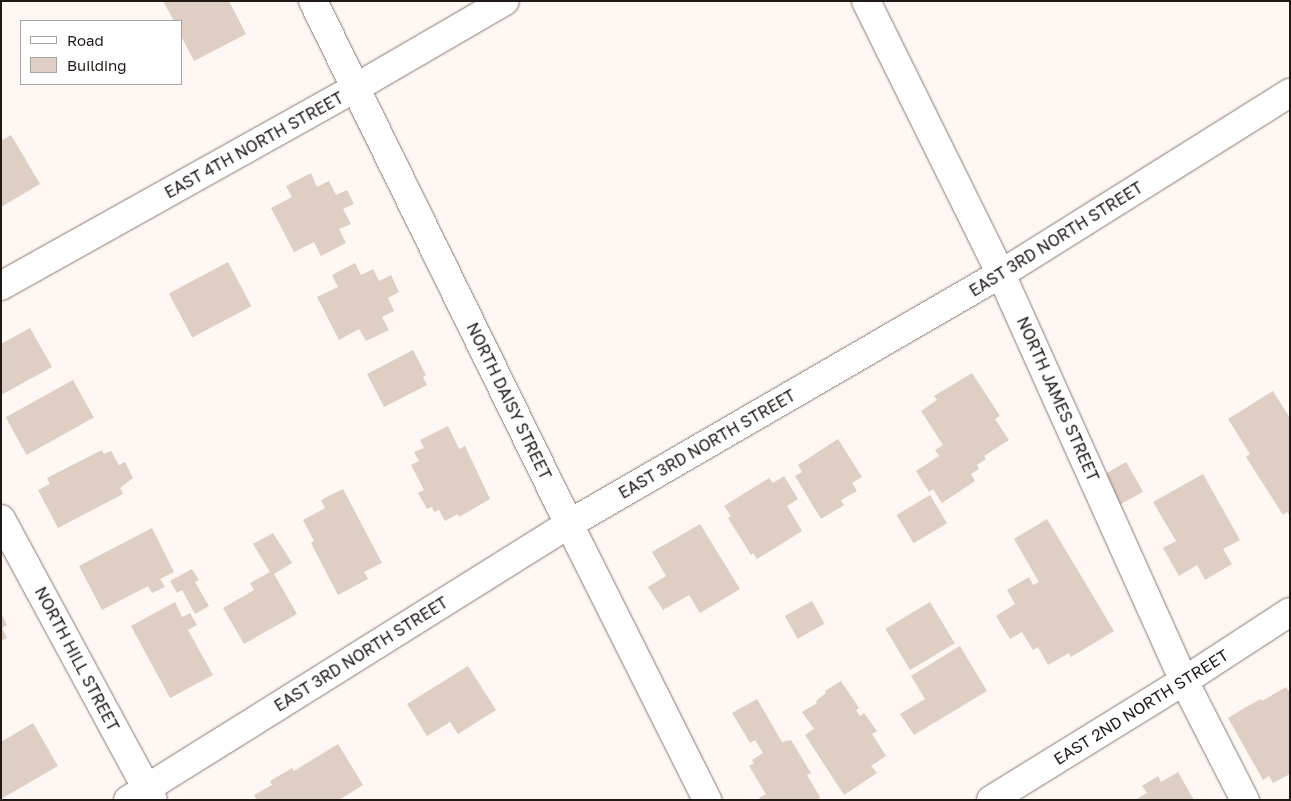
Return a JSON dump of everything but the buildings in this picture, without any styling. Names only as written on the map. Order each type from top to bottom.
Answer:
[{"type":"street","name":"NORTH DAISY STREET","points":[[313,1],[569,524],[707,800]]},
{"type":"street","name":"EAST 4TH NORTH STREET","points":[[1,286],[355,88],[505,1]]},
{"type":"street","name":"NORTH JAMES STREET","points":[[866,1],[1001,274],[1184,681],[1245,800]]},
{"type":"street","name":"EAST 3RD NORTH STREET","points":[[142,796],[569,524],[1001,274],[1290,93]]},
{"type":"street","name":"NORTH HILL STREET","points":[[1,519],[142,796]]},
{"type":"street","name":"EAST 2ND NORTH STREET","points":[[991,800],[1184,681],[1290,612]]}]
